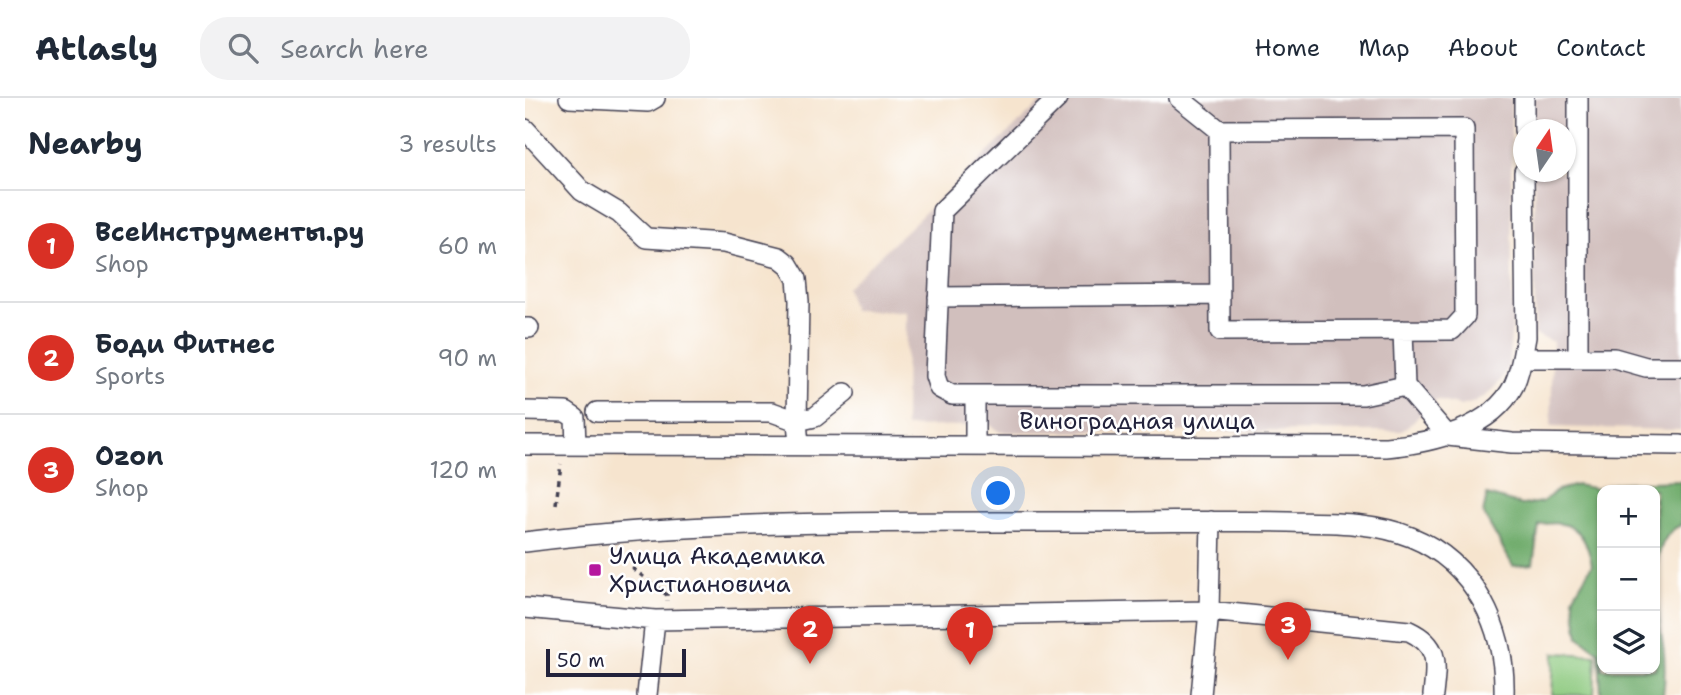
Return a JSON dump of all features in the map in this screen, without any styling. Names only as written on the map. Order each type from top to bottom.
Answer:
[{"type":"street","points":[[569,98],[648,102],[656,98]]},
{"type":"street","points":[[1058,98],[943,211],[935,376],[939,388],[952,395],[1363,395],[1405,386]]},
{"type":"street","points":[[1179,98],[1219,130],[1464,129],[1465,316],[1452,330],[1220,331],[1219,130]]},
{"type":"street","points":[[1524,98],[1524,119]]},
{"type":"street","points":[[1578,98],[1578,358]]},
{"type":"street","points":[[525,129],[582,191],[619,213],[646,238],[724,243],[779,257],[788,264],[797,279],[799,301],[799,445]]},
{"type":"street","name":"Виноградная улица","points":[[525,445],[1386,447],[1413,445],[1448,436],[1500,405],[1514,384],[1522,358],[1526,337],[1524,182]]},
{"type":"street","points":[[938,297],[1219,295]]},
{"type":"street","points":[[1403,330],[1405,386],[1448,436],[1512,443],[1681,444]]},
{"type":"street","points":[[1522,358],[1613,358],[1646,367],[1681,367]]},
{"type":"street","points":[[597,412],[772,412],[797,421],[815,417],[845,393]]},
{"type":"street","points":[[975,395],[975,446]]},
{"type":"street","points":[[525,411],[566,412],[572,415],[575,418],[570,445]]},
{"type":"street","points":[[1201,695],[1209,611],[1211,521]]},
{"type":"street","points":[[525,542],[593,534],[771,524],[1211,521],[1383,527],[1435,549],[1457,566],[1490,613],[1500,643],[1505,671],[1504,695]]},
{"type":"street","points":[[525,608],[660,619],[1209,611],[1409,631],[1423,637],[1432,649],[1437,664],[1433,695]]},
{"type":"street","points":[[647,695],[660,619]]},
{"type":"path","points":[[556,504],[570,445]]},
{"type":"path","points":[[632,568],[667,595],[660,619]]},
{"type":"shaded area","points":[[1045,98],[1511,98],[1512,327],[1508,366],[1502,379],[1487,395],[1475,402],[1460,406],[1437,400],[1402,431],[1000,432],[990,425],[905,427],[906,312],[853,310],[846,288]]},
{"type":"shaded area","points":[[1534,98],[1681,98],[1681,430],[1551,427],[1553,342],[1535,334],[1534,182],[1576,182],[1576,119],[1534,119]]},
{"type":"green space","points":[[1681,481],[1681,525],[1669,534],[1660,551],[1660,485],[1610,485]]},
{"type":"green space","points":[[1577,485],[1597,489],[1597,650],[1579,637],[1573,597],[1592,565],[1582,536],[1569,526],[1551,523],[1539,525],[1533,564],[1513,566],[1483,513],[1487,495],[1522,505],[1542,502],[1558,490]]},
{"type":"green space","points":[[1660,625],[1664,656],[1663,695],[1601,695],[1600,674],[1660,674]]},
{"type":"green space","points":[[1554,653],[1596,655],[1594,695],[1552,695]]},
{"type":"place","name":"Улица Академика Христиановича","points":[[595,570]]},
{"type":"place","name":"Ozon","points":[[1288,660]]},
{"type":"place","name":"Боди Фитнес","points":[[810,664]]},
{"type":"place","name":"ВсеИнструменты.ру","points":[[970,665]]}]
